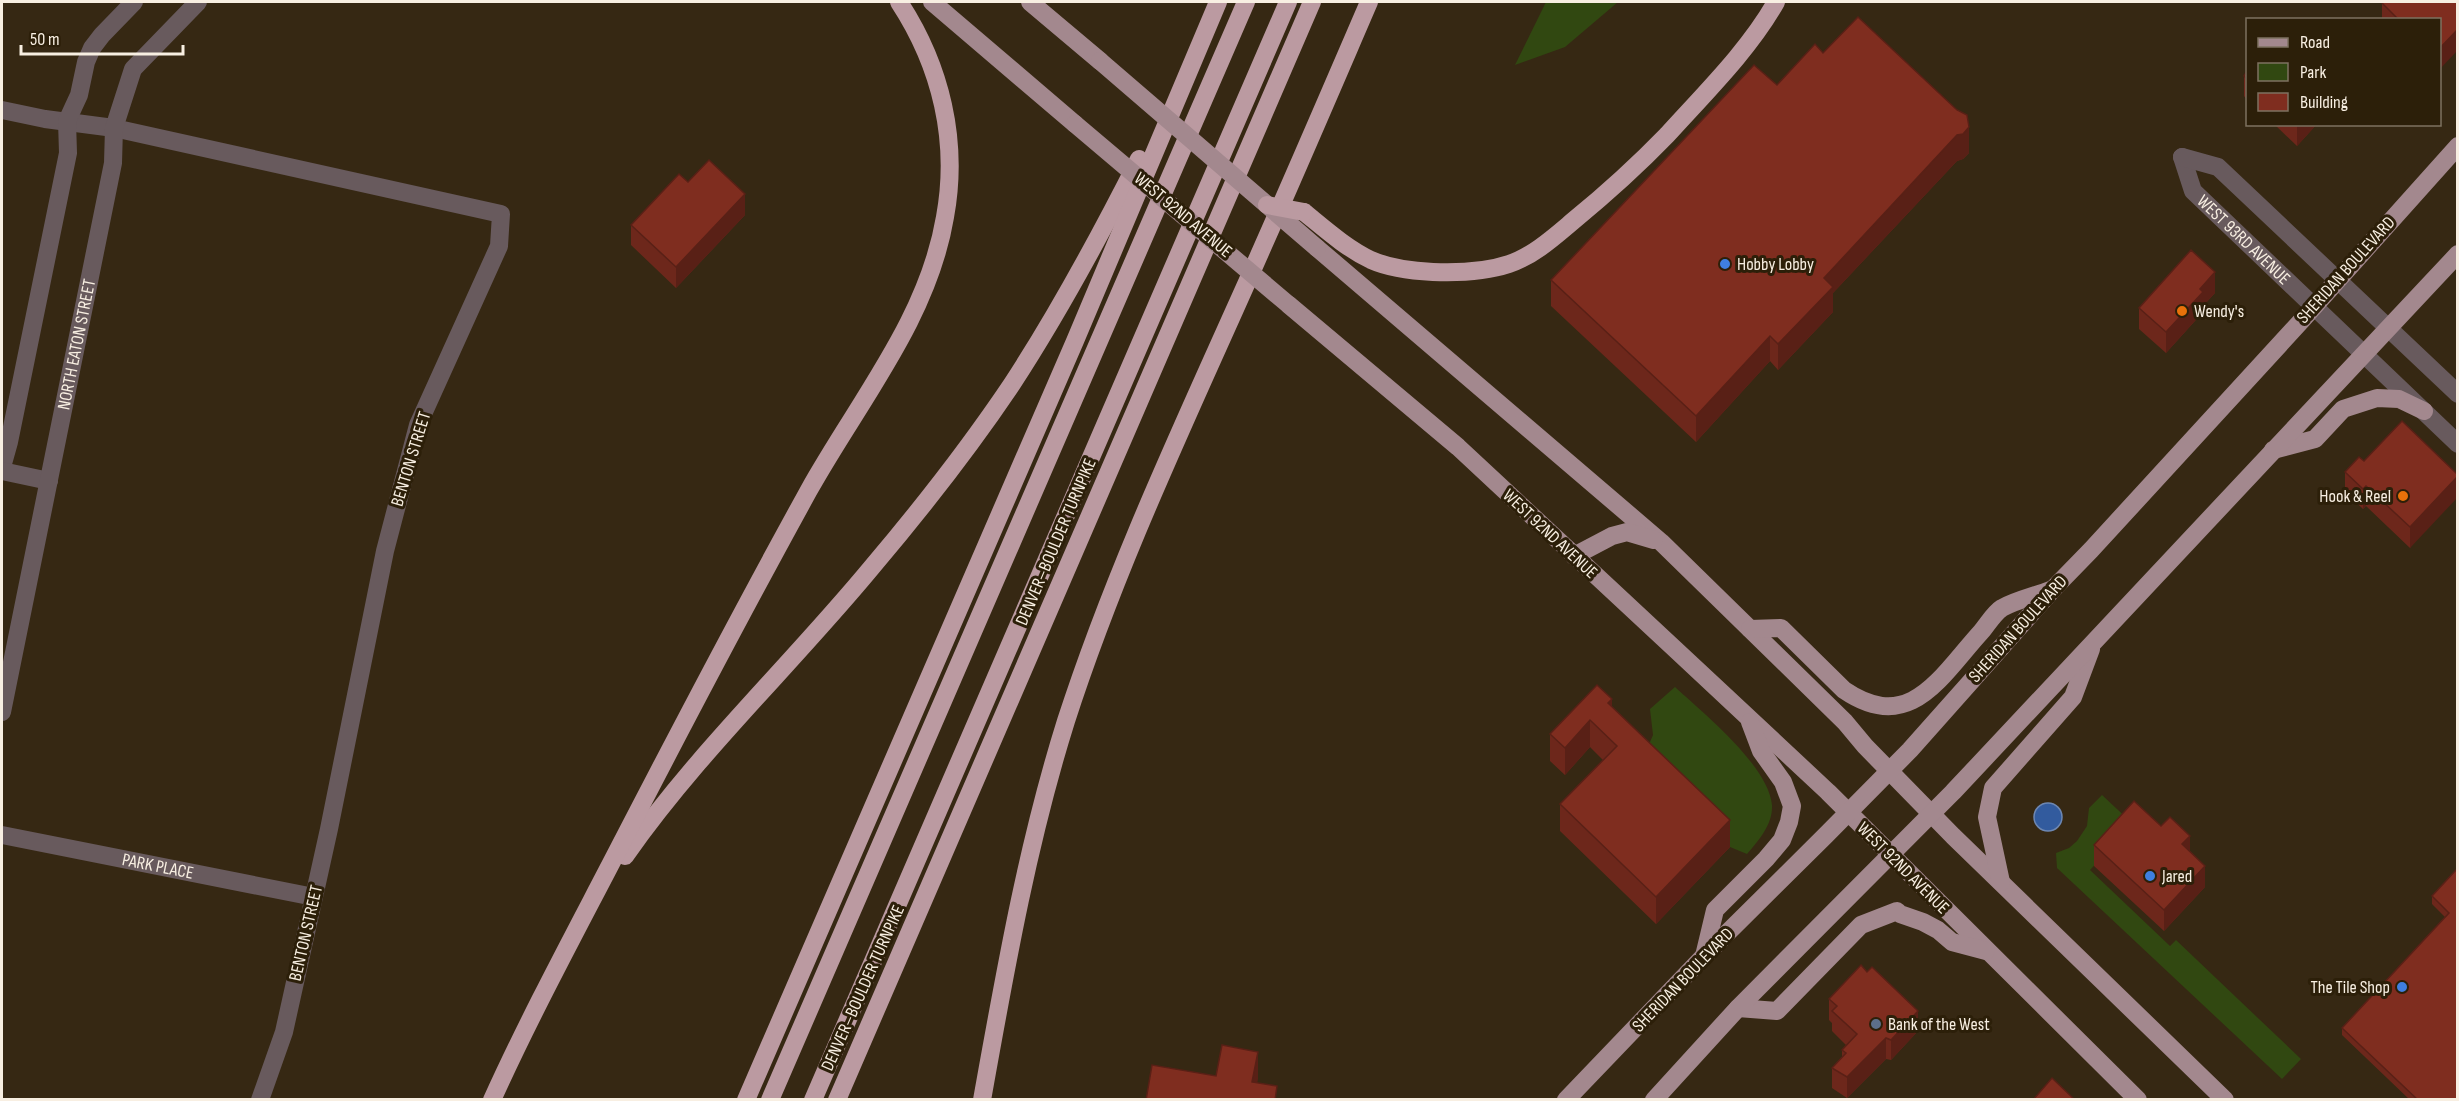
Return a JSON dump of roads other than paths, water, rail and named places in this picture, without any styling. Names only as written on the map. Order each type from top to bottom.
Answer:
[{"type":"highway","points":[[492,1100],[553,975],[805,498],[908,323],[930,278],[945,217],[949,189],[948,131],[945,107],[932,63],[912,21],[899,2]]},
{"type":"highway","points":[[746,1100],[1071,352],[1218,2]]},
{"type":"highway","points":[[770,1100],[1246,2]]},
{"type":"highway","points":[[813,1100],[1288,2]]},
{"type":"highway","name":"DENVER–BOULDER TURNPIKE","points":[[837,1100],[1312,2]]},
{"type":"highway","points":[[982,1100],[1023,880],[1047,785],[1085,664],[1118,576],[1164,466],[1369,2]]},
{"type":"highway","points":[[1267,205],[1304,212],[1344,244],[1372,260],[1391,266],[1413,271],[1450,273],[1511,264],[1533,252],[1560,231],[1647,155],[1751,39],[1776,2]]},
{"type":"highway","points":[[553,975],[606,886],[657,813],[722,734],[870,570],[923,506],[986,422],[1013,382],[1081,268],[1207,27]]},
{"type":"main road","name":"WEST 92ND AVENUE","points":[[932,2],[1458,447],[1848,813],[2138,1100]]},
{"type":"main road","points":[[1030,2],[1661,542],[1845,722],[1931,813],[2225,1100]]},
{"type":"main road","name":"SHERIDAN BOULEVARD","points":[[1566,1100],[1704,956],[1889,770],[2314,307],[2457,146]]},
{"type":"main road","points":[[1654,1100],[1738,1008],[1931,813],[2457,254]]},
{"type":"main road","points":[[2272,450],[2315,439],[2343,409],[2377,398],[2398,399],[2424,411]]},
{"type":"main road","points":[[1574,556],[1612,536],[1628,532],[1661,542]]},
{"type":"main road","points":[[1750,628],[1781,628],[1844,690],[1856,698],[1879,707],[1900,707],[1926,693],[2001,609],[2054,588]]},
{"type":"main road","points":[[2001,882],[1987,817],[1993,788],[2073,697],[2094,641]]},
{"type":"main road","points":[[1704,956],[1715,910],[1782,840],[1792,806],[1783,782],[1761,751],[1748,717]]},
{"type":"main road","points":[[1738,1008],[1777,1011],[1861,925],[1897,911],[1938,930],[1952,942],[1988,951]]},
{"type":"street","points":[[49,481],[2,469],[68,153],[67,122],[79,95],[86,62],[92,48],[102,34],[134,2]]},
{"type":"street","name":"NORTH EATON STREET","points":[[2,712],[113,163],[114,128],[133,69],[198,2]]},
{"type":"street","points":[[2,110],[114,128]]},
{"type":"street","name":"BENTON STREET","points":[[114,128],[501,214],[499,246],[418,425],[385,551],[284,1032],[260,1100]]},
{"type":"street","name":"WEST 93RD AVENUE","points":[[2457,394],[2218,167],[2182,157],[2193,191],[2457,444]]},
{"type":"street","name":"PARK PLACE","points":[[2,835],[314,897]]},
{"type":"water","points":[[2048,803],[2058,807],[2062,817],[2058,827],[2048,831],[2038,827],[2034,817],[2038,807]]},
{"type":"place","name":"Hobby Lobby","points":[[1725,264]]},
{"type":"place","name":"Wendy's","points":[[2182,311]]},
{"type":"place","name":"Hook & Reel","points":[[2403,496]]},
{"type":"place","name":"Jared","points":[[2150,876]]},
{"type":"place","name":"The Tile Shop","points":[[2402,987]]},
{"type":"place","name":"Bank of the West","points":[[1876,1024]]}]
